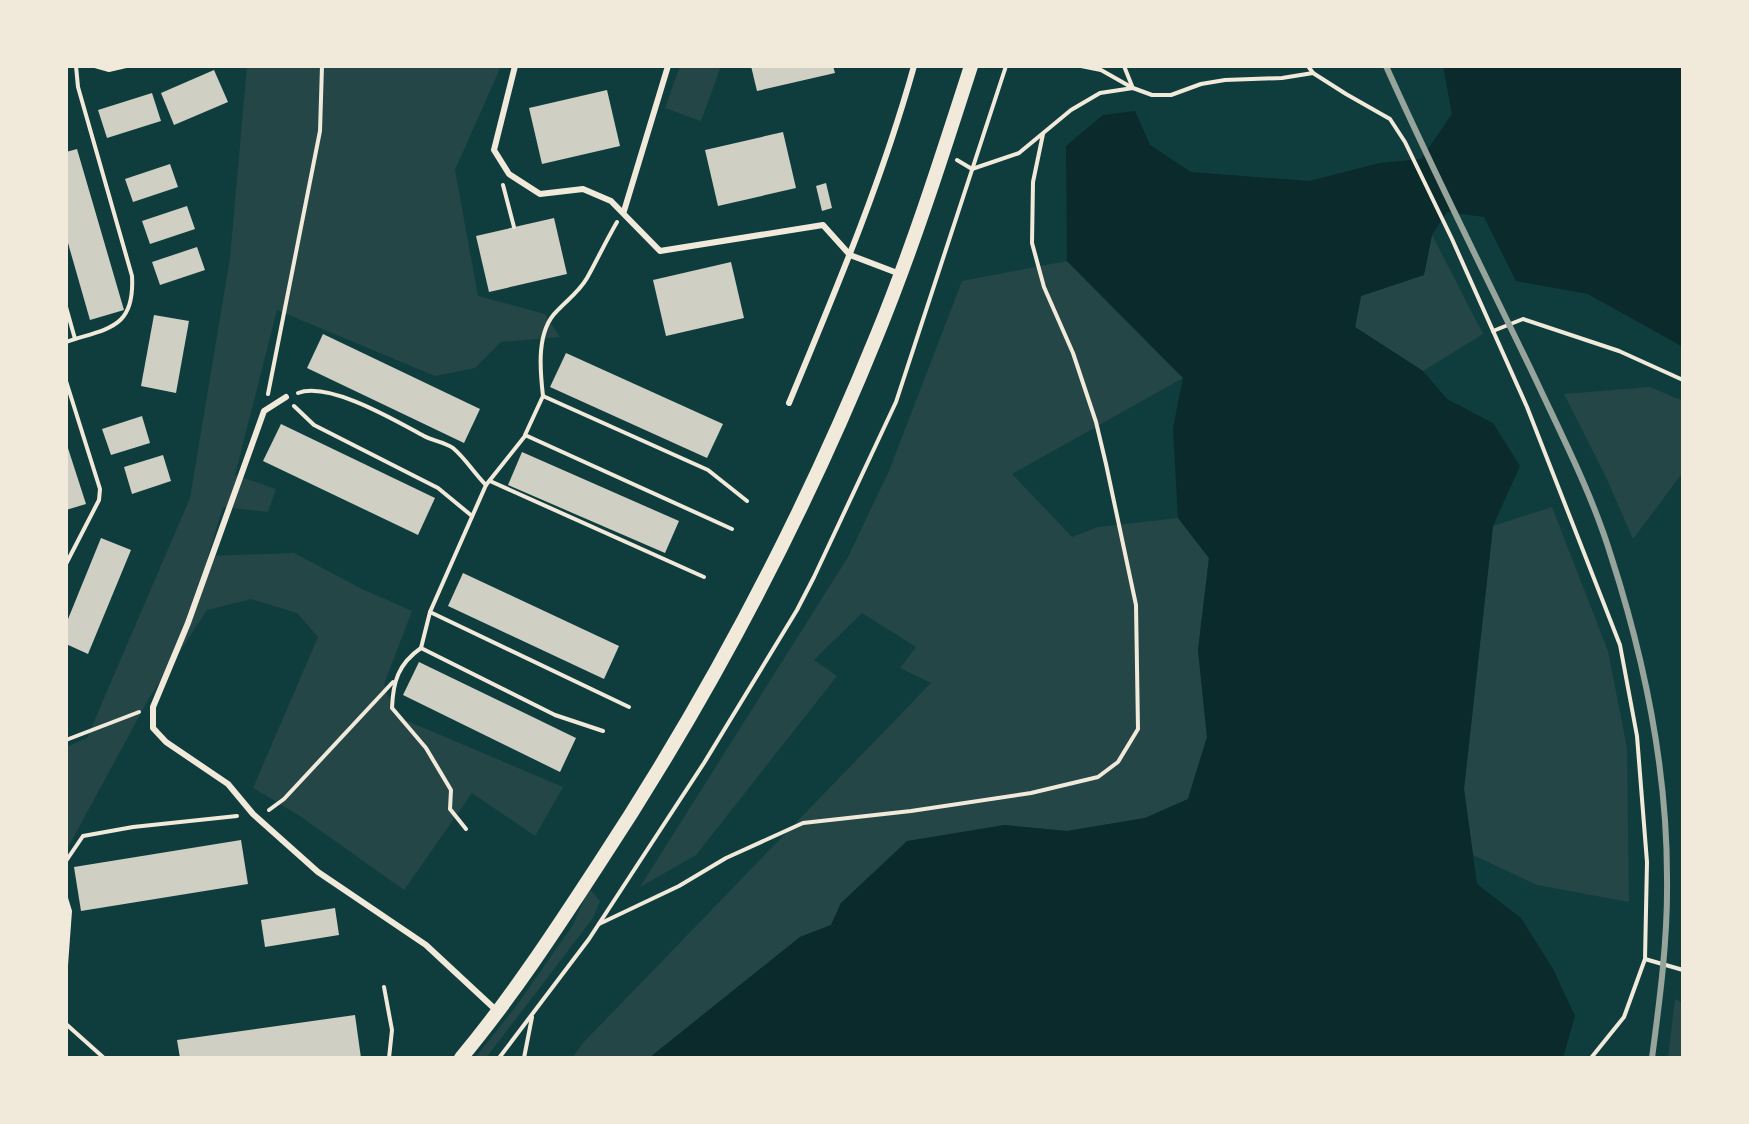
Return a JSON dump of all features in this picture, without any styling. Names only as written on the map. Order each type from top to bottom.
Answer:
[{"type":"street","points":[[461,1058],[497,1011],[637,806],[699,702],[777,553],[877,335],[971,66]]},
{"type":"lane","points":[[515,66],[494,150],[509,174],[540,194],[583,189],[611,201],[660,251],[823,225],[850,255],[900,274]]},
{"type":"lane","points":[[624,211],[668,66]]},
{"type":"lane","points":[[789,403],[850,255],[901,112],[914,66]]},
{"type":"lane","points":[[286,397],[264,411],[188,623],[153,707],[153,728],[166,742],[228,784],[253,814],[318,872],[426,945],[497,1011]]},
{"type":"path","points":[[66,342],[119,324],[129,312],[133,296],[132,276],[78,87],[76,66]]},
{"type":"path","points":[[95,66],[109,70],[126,66]]},
{"type":"path","points":[[264,411],[320,131],[322,66]]},
{"type":"path","points":[[499,1058],[599,924],[704,763],[814,577],[896,402],[1006,66]]},
{"type":"path","points":[[1081,66],[1101,70],[1152,95],[1171,95],[1201,84],[1225,80],[1282,78],[1313,73]]},
{"type":"path","points":[[1124,66],[1133,88]]},
{"type":"path","points":[[1308,66],[1313,73],[1390,119],[1405,142],[1527,407],[1620,645],[1637,736],[1647,862],[1645,959],[1624,1017],[1591,1058]]},
{"type":"path","points":[[972,169],[1019,153],[1071,110],[1100,93],[1133,88]]},
{"type":"path","points":[[599,924],[679,886],[726,858],[803,823],[1016,795],[1098,777],[1118,762],[1138,729],[1136,605],[1106,464],[1087,394],[1044,287],[1032,243],[1033,182],[1043,134]]},
{"type":"path","points":[[504,167],[503,190],[514,227]]},
{"type":"path","points":[[66,861],[83,836],[273,809],[393,682],[411,655],[421,648],[430,612],[472,516],[488,483],[525,435],[543,396],[546,326],[554,312],[571,299],[586,279],[597,254],[624,211]]},
{"type":"path","points":[[66,307],[75,339]]},
{"type":"path","points":[[1493,331],[1523,319],[1619,351],[1683,380]]},
{"type":"path","points":[[66,381],[100,489],[99,500],[66,564]]},
{"type":"path","points":[[472,516],[438,488],[314,425],[286,397],[304,390],[342,396],[384,413],[451,447],[488,483],[704,577]]},
{"type":"path","points":[[543,396],[708,470],[747,501]]},
{"type":"path","points":[[525,435],[732,529]]},
{"type":"path","points":[[430,612],[629,707]]},
{"type":"path","points":[[421,648],[555,715],[603,731]]},
{"type":"path","points":[[393,682],[392,708],[426,748],[451,790],[450,809],[466,829]]},
{"type":"path","points":[[66,740],[153,707]]},
{"type":"path","points":[[66,898],[70,911],[66,965]]},
{"type":"path","points":[[1645,959],[1683,970]]},
{"type":"path","points":[[384,987],[392,1030],[389,1058]]},
{"type":"path","points":[[524,1058],[532,1015]]},
{"type":"path","points":[[66,1024],[104,1058]]},
{"type":"shaded area","points":[[247,66],[501,66],[455,170],[478,296],[545,314],[560,337],[501,342],[475,368],[435,376],[277,310],[235,475],[276,489],[268,512],[223,507],[208,556],[294,553],[412,611],[384,684],[391,703],[405,720],[563,787],[535,836],[472,793],[404,890],[300,816],[253,788],[318,637],[297,613],[251,599],[207,610],[148,700],[66,851],[66,747],[87,738],[190,498],[230,258]]},
{"type":"shaded area","points":[[680,66],[721,66],[701,121],[665,108]]},
{"type":"shaded area","points":[[1443,66],[1683,66],[1683,347],[1588,294],[1516,281],[1484,217],[1447,212],[1432,235],[1424,275],[1361,296],[1355,327],[1423,371],[1447,399],[1493,423],[1520,466],[1493,526],[1464,789],[1477,884],[1521,918],[1553,969],[1575,1016],[1563,1058],[649,1058],[800,937],[831,925],[841,903],[907,841],[1004,825],[1067,831],[1145,818],[1188,799],[1207,737],[1198,650],[1209,558],[1178,518],[1173,428],[1183,378],[1067,261],[1066,146],[1103,115],[1135,111],[1150,145],[1191,172],[1309,181],[1380,163],[1421,159],[1452,114]]},
{"type":"shaded area","points":[[1432,235],[1483,334],[1423,371],[1355,327],[1361,296],[1424,275]]},
{"type":"shaded area","points":[[1067,261],[1183,378],[1012,474],[1072,537],[1098,527],[1178,518],[1209,558],[1198,650],[1207,737],[1188,799],[1145,818],[1067,831],[1004,825],[841,903],[831,925],[800,937],[649,1058],[572,1058],[583,1043],[931,683],[900,668],[916,647],[862,613],[814,660],[837,676],[696,855],[640,887],[848,557],[889,471],[962,281]]},
{"type":"shaded area","points":[[1650,387],[1683,401],[1683,472],[1633,539],[1564,394]]},
{"type":"shaded area","points":[[1552,507],[1608,651],[1627,748],[1629,902],[1537,885],[1473,855],[1464,789],[1493,526]]},
{"type":"shaded area","points":[[589,888],[600,901],[593,918],[486,1058],[475,1058],[573,925]]},
{"type":"shaded area","points":[[1675,999],[1683,1003],[1683,1058],[1668,1058]]},
{"type":"building","points":[[751,66],[833,66],[835,73],[757,91]]},
{"type":"building","points":[[214,70],[228,102],[174,125],[161,93]]},
{"type":"building","points":[[607,90],[620,146],[542,164],[529,108]]},
{"type":"building","points":[[152,93],[161,121],[107,138],[98,110]]},
{"type":"building","points":[[783,132],[796,188],[718,206],[705,150]]},
{"type":"building","points":[[77,149],[124,310],[90,320],[66,236],[66,152]]},
{"type":"building","points":[[170,164],[178,187],[133,202],[125,179]]},
{"type":"building","points":[[826,183],[832,208],[822,211],[816,186]]},
{"type":"building","points":[[187,206],[195,229],[150,244],[142,221]]},
{"type":"building","points":[[554,218],[567,274],[489,292],[476,236]]},
{"type":"building","points":[[197,247],[205,270],[160,285],[152,262]]},
{"type":"building","points":[[731,262],[744,318],[666,336],[653,280]]},
{"type":"building","points":[[154,315],[189,321],[176,393],[141,386]]},
{"type":"building","points":[[323,334],[480,409],[464,443],[307,368]]},
{"type":"building","points":[[566,353],[723,424],[707,458],[550,387]]},
{"type":"building","points":[[142,416],[150,443],[111,455],[102,429]]},
{"type":"building","points":[[281,424],[435,498],[418,535],[263,461]]},
{"type":"building","points":[[66,442],[86,504],[66,510]]},
{"type":"building","points":[[522,452],[679,521],[665,553],[508,485]]},
{"type":"building","points":[[163,455],[171,481],[132,494],[124,467]]},
{"type":"building","points":[[101,538],[131,550],[88,654],[66,644],[66,624]]},
{"type":"building","points":[[463,573],[619,646],[604,679],[448,606]]},
{"type":"building","points":[[419,662],[576,738],[560,772],[403,695]]},
{"type":"building","points":[[241,840],[248,884],[81,911],[74,867]]},
{"type":"building","points":[[335,908],[339,935],[265,947],[261,920]]},
{"type":"building","points":[[355,1015],[361,1058],[180,1058],[177,1040]]},
{"type":"railway","points":[[1386,66],[1586,488],[1611,556],[1634,634],[1658,755],[1666,836],[1665,945],[1652,1058]]}]
